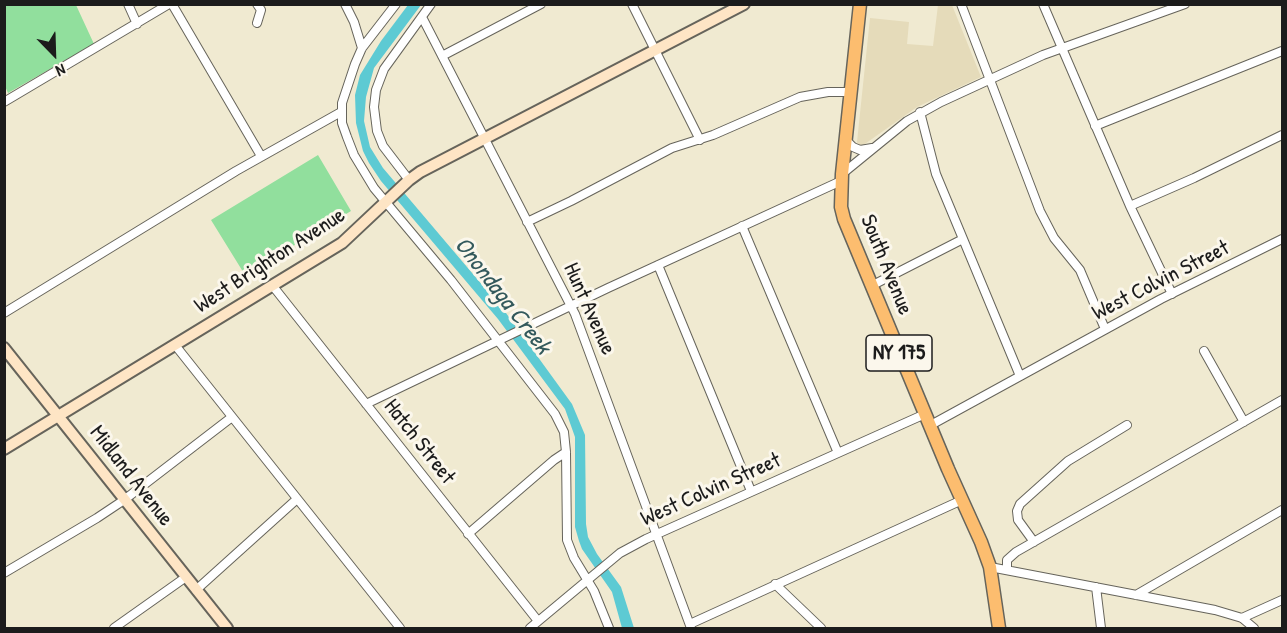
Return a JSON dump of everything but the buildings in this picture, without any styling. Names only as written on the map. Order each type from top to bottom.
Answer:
[{"type":"main road","name":"South Avenue","points":[[860,4],[845,139],[841,207],[871,286],[990,567],[999,628]]},
{"type":"street","points":[[128,4],[137,24]]},
{"type":"street","points":[[4,102],[171,4],[261,156]]},
{"type":"street","points":[[257,4],[261,10],[257,23]]},
{"type":"street","points":[[345,4],[354,22],[362,48]]},
{"type":"street","points":[[396,4],[362,48],[342,103],[342,123],[354,155],[444,272],[502,339],[555,414],[564,432],[566,452],[567,540],[609,628]]},
{"type":"street","points":[[406,183],[377,131],[374,107],[376,90],[384,69],[431,4]]},
{"type":"street","points":[[442,56],[542,4]]},
{"type":"street","points":[[632,4],[700,140]]},
{"type":"street","name":"West Brighton Avenue","points":[[4,449],[342,243],[406,183],[484,138],[744,4]]},
{"type":"street","points":[[961,4],[1047,225],[1054,238],[1080,270],[1105,329]]},
{"type":"street","points":[[1043,4],[1130,206],[1172,294]]},
{"type":"street","points":[[366,404],[842,178],[874,147],[920,112],[1061,48],[1185,4]]},
{"type":"street","name":"Hunt Avenue","points":[[422,17],[583,333],[690,626]]},
{"type":"street","points":[[1095,126],[1282,51]]},
{"type":"street","points":[[527,222],[672,148],[700,140],[800,97],[850,92]]},
{"type":"street","points":[[4,313],[261,156],[341,112]]},
{"type":"street","points":[[920,112],[936,174],[1020,376]]},
{"type":"street","points":[[1130,206],[1282,135]]},
{"type":"street","points":[[845,139],[860,150],[874,147]]},
{"type":"street","points":[[742,226],[838,453]]},
{"type":"street","points":[[871,286],[963,239]]},
{"type":"street","name":"West Colvin Street","points":[[530,628],[620,553],[657,534],[838,453],[927,420],[1020,376],[1172,294],[1282,240]]},
{"type":"street","points":[[658,265],[751,491]]},
{"type":"street","name":"Hatch Street","points":[[272,285],[538,621]]},
{"type":"street","points":[[175,345],[400,628]]},
{"type":"street","name":"Midland Avenue","points":[[4,348],[226,628]]},
{"type":"street","points":[[1204,351],[1245,422]]},
{"type":"street","points":[[1007,570],[1009,557],[1282,400]]},
{"type":"street","points":[[4,573],[124,500],[232,417]]},
{"type":"street","points":[[1034,542],[1018,520],[1017,511],[1020,504],[1068,461],[1127,425]]},
{"type":"street","points":[[468,534],[566,452]]},
{"type":"street","points":[[196,590],[297,499]]},
{"type":"street","points":[[690,626],[775,584],[962,500]]},
{"type":"street","points":[[1136,595],[1282,510]]},
{"type":"street","points":[[990,567],[1215,610],[1242,618],[1254,628]]},
{"type":"street","points":[[114,628],[186,577]]},
{"type":"street","points":[[775,584],[820,628]]},
{"type":"street","points":[[1096,586],[1101,628]]},
{"type":"street","points":[[1242,618],[1282,600]]},
{"type":"shaded area","points":[[938,5],[952,5],[981,77],[917,107],[862,146],[858,145],[870,18],[909,22],[907,44],[933,46]]},
{"type":"green space","points":[[4,5],[76,5],[94,44],[8,93],[4,84]]},
{"type":"green space","points":[[318,155],[351,211],[245,275],[211,220]]},
{"type":"water","points":[[408,5],[421,5],[374,68],[366,97],[364,121],[370,147],[383,168],[506,313],[572,404],[585,435],[588,537],[597,554],[621,587],[634,628],[622,628],[612,592],[582,549],[579,541],[575,527],[575,437],[565,409],[498,319],[381,181],[363,151],[356,123],[355,95],[360,75],[381,41]]},
{"type":"water label","name":"Onondaga Creek","points":[[502,296]]}]
